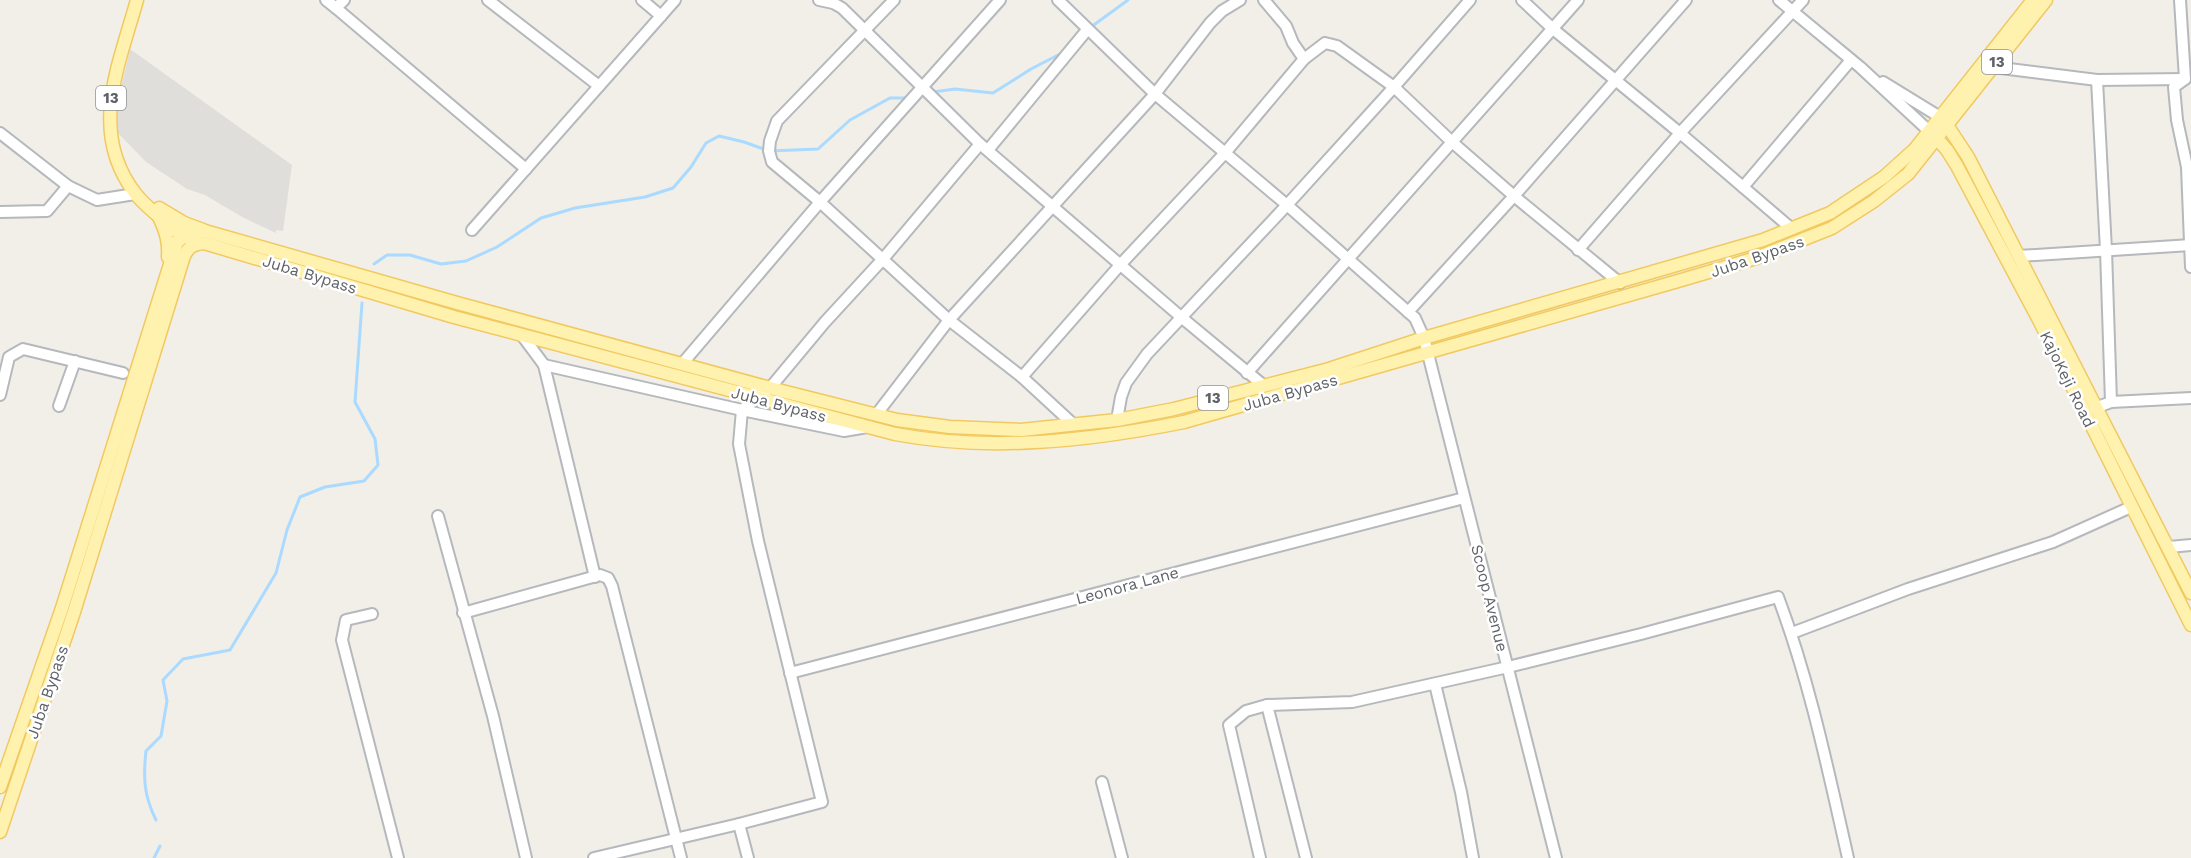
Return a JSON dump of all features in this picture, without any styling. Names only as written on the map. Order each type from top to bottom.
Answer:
[{"type":"main road","name":"13","points":[[135,194],[114,157],[108,127],[113,87],[137,0]]},
{"type":"main road","name":"13","points":[[1944,121],[2030,4],[2046,0]]},
{"type":"main road","name":"13","points":[[1944,121],[1993,67],[2030,4]]},
{"type":"main road","points":[[1933,135],[1944,121]]},
{"type":"main road","name":"KajoKeji Road","points":[[1944,121],[1968,157],[2191,593]]},
{"type":"main road","name":"KajoKeji Road","points":[[1933,135],[1957,166],[2022,287],[2191,625]]},
{"type":"main road","name":"Juba Bypass","points":[[0,832],[74,612],[184,255],[188,249],[205,237],[876,415],[923,424],[1021,430],[1117,420],[1174,409],[1329,369],[1424,338],[1620,283],[1792,230],[1830,213],[1867,190],[1933,135]]},
{"type":"main road","name":"Juba Bypass","points":[[205,237],[454,317],[867,427],[923,438],[976,442],[1059,441],[1108,436],[1184,422],[1428,354],[1735,264],[1815,236],[1894,187],[1908,174],[1933,135]]},
{"type":"main road","points":[[135,194],[182,236],[205,237]]},
{"type":"main road","points":[[135,194],[205,237]]},
{"type":"main road","points":[[156,213],[169,243],[166,278]]},
{"type":"main road","name":"Juba Bypass","points":[[0,787],[62,608],[177,242],[182,236]]},
{"type":"street","points":[[326,0],[340,4],[526,169]]},
{"type":"street","points":[[488,0],[598,86]]},
{"type":"street","points":[[642,0],[661,16]]},
{"type":"street","points":[[472,230],[675,0]]},
{"type":"street","points":[[819,0],[842,8],[984,147],[1263,385]]},
{"type":"street","points":[[894,0],[866,32],[820,75],[777,122],[770,141],[769,151],[772,162],[820,202],[949,320],[1022,377],[1074,425]]},
{"type":"street","points":[[682,364],[820,202],[1000,0]]},
{"type":"street","name":"Scoop Avenue","points":[[1058,0],[1155,94],[1287,205],[1415,318],[1424,338],[1556,858]]},
{"type":"street","points":[[876,415],[949,320],[1155,94],[1210,23],[1222,11],[1240,0]]},
{"type":"street","points":[[1264,0],[1286,26],[1304,59]]},
{"type":"street","points":[[1117,420],[1126,383],[1147,354],[1287,205],[1470,0]]},
{"type":"street","points":[[1522,0],[1553,29],[1680,133],[1792,230]]},
{"type":"street","points":[[1247,373],[1578,0]]},
{"type":"street","points":[[1408,312],[1514,196],[1686,0]]},
{"type":"street","points":[[1779,0],[1855,64],[1933,135]]},
{"type":"street","points":[[1578,250],[1680,133],[1803,0]]},
{"type":"street","points":[[2180,0],[2188,79]]},
{"type":"street","points":[[594,858],[822,802],[758,541],[739,444],[742,410],[770,388],[825,322],[1088,30]]},
{"type":"street","points":[[1022,377],[1120,265],[1225,153],[1304,59],[1325,43],[1331,43],[1394,87],[1514,196],[1620,283]]},
{"type":"street","points":[[1855,64],[1944,121]]},
{"type":"street","points":[[1743,187],[1855,64]]},
{"type":"street","points":[[1993,67],[2097,80],[2188,79]]},
{"type":"street","points":[[2188,79],[2174,87],[2176,120],[2187,167],[2191,267]]},
{"type":"street","points":[[2097,80],[2111,402]]},
{"type":"street","points":[[0,133],[68,186],[98,200],[135,194]]},
{"type":"street","points":[[0,212],[47,211],[68,186]]},
{"type":"street","points":[[2019,256],[2191,245]]},
{"type":"street","points":[[521,334],[544,365],[595,577]]},
{"type":"street","points":[[0,395],[6,364],[14,352],[23,348],[123,373]]},
{"type":"street","points":[[59,406],[75,361]]},
{"type":"street","points":[[544,365],[844,431],[867,427]]},
{"type":"street","points":[[2095,408],[2111,402],[2191,398]]},
{"type":"street","name":"Leonora Lane","points":[[790,673],[1464,498]]},
{"type":"street","points":[[1792,633],[1908,589],[2053,542],[2131,507]]},
{"type":"street","points":[[438,516],[493,716],[526,858]]},
{"type":"street","points":[[2169,547],[2191,545]]},
{"type":"street","points":[[463,613],[600,575],[608,578],[612,586],[681,858]]},
{"type":"street","points":[[1260,858],[1229,725],[1246,711],[1267,705],[1352,702],[1508,667],[1778,597],[1792,633],[1814,706],[1848,858]]},
{"type":"street","points":[[372,614],[346,620],[342,640],[398,858]]},
{"type":"street","points":[[1435,684],[1461,792],[1473,858]]},
{"type":"street","points":[[1267,705],[1306,858]]},
{"type":"street","points":[[1102,782],[1122,858]]},
{"type":"street","points":[[739,824],[748,858]]},
{"type":"shaded area","points":[[130,49],[292,165],[283,231],[276,230],[276,233],[244,218],[205,195],[187,189],[146,162],[116,131],[117,105]]},
{"type":"waterway","points":[[1091,27],[1128,0]]},
{"type":"waterway","points":[[933,92],[955,89],[993,93],[1062,53]]},
{"type":"waterway","points":[[374,264],[387,255],[410,255],[441,264],[466,261],[497,247],[541,218],[575,208],[645,197],[673,188],[691,167],[706,143],[719,136],[769,151],[818,149],[850,120],[890,98],[909,98]]},
{"type":"waterway","points":[[156,820],[145,787],[145,770],[146,751],[161,736],[167,701],[163,680],[183,659],[230,650],[276,573],[287,530],[300,497],[325,487],[364,481],[378,465],[375,439],[355,402],[362,303]]},
{"type":"waterway","points":[[154,858],[160,846]]}]
